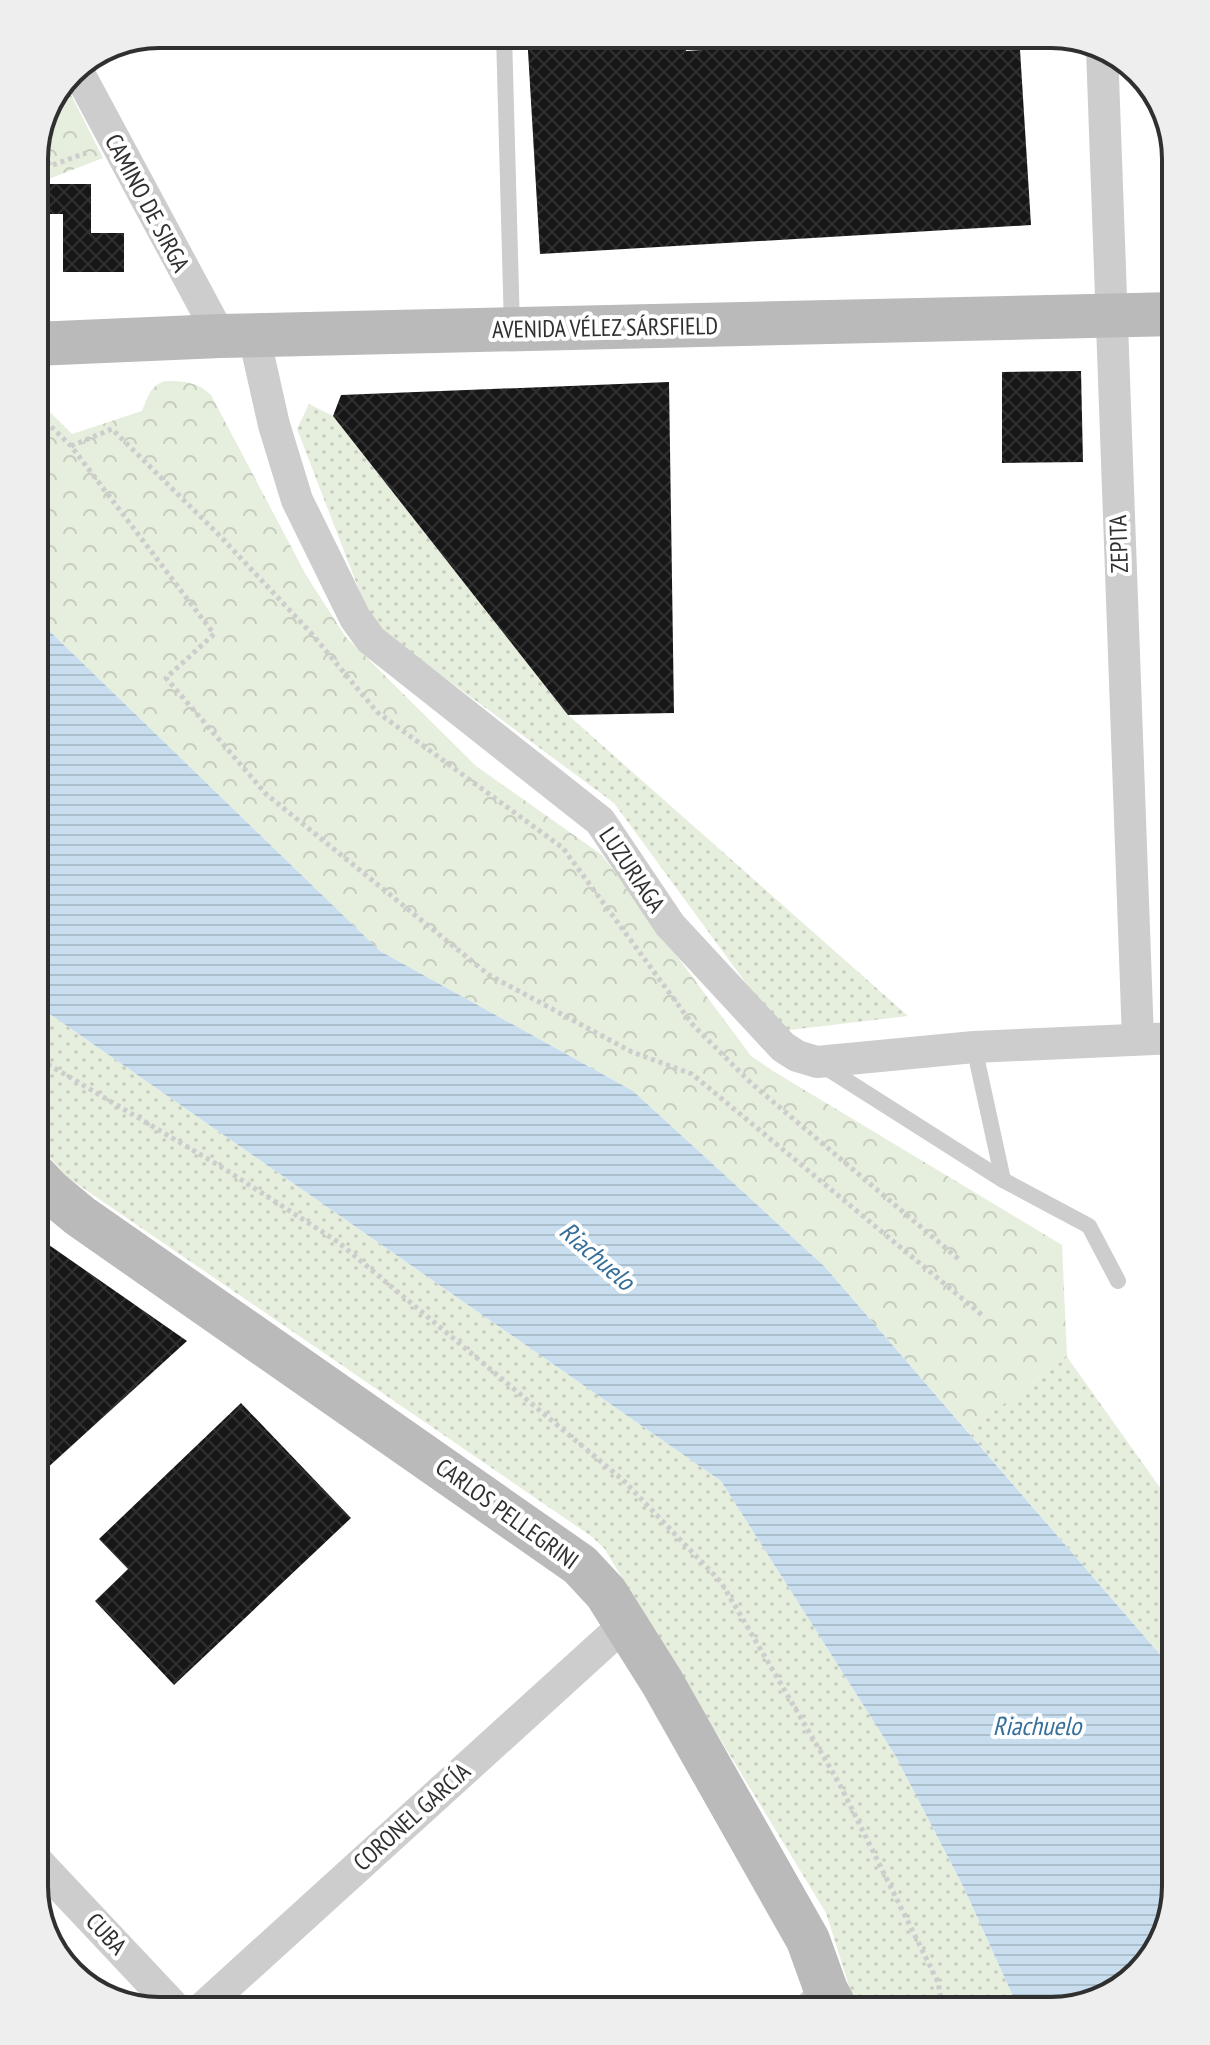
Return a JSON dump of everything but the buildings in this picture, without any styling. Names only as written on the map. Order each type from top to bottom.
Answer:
[{"type":"street","name":"ZEPITA","points":[[1102,61],[1138,1039]]},
{"type":"street","name":"CAMINO DE SIRGA","points":[[82,80],[115,143],[237,336]]},
{"type":"street","name":"AVENIDA VÉLEZ SÁRSFIELD","points":[[48,343],[237,336],[1162,314]]},
{"type":"street","name":"LUZURIAGA","points":[[237,336],[274,425],[297,500],[355,618],[371,640],[600,821],[670,925],[783,1047],[797,1056],[817,1062]]},
{"type":"street","points":[[817,1062],[974,1047],[1162,1038]]},
{"type":"street","name":"CARLOS PELLEGRINI","points":[[48,1196],[580,1565],[606,1593],[662,1682],[808,1940],[821,1997]]},
{"type":"street","name":"CORONEL GARCÍA","points":[[214,1997],[625,1624]]},
{"type":"street","name":"CUBA","points":[[48,1873],[165,1997]]},
{"type":"lane","points":[[504,48],[512,330]]},
{"type":"lane","points":[[974,1047],[1003,1180]]},
{"type":"lane","points":[[817,1062],[1003,1180],[1089,1226],[1118,1281]]},
{"type":"path","points":[[48,161],[50,166],[115,143]]},
{"type":"path","points":[[48,424],[71,446],[214,634],[166,678],[266,794],[489,975],[632,1052],[692,1074],[982,1315]]},
{"type":"path","points":[[71,446],[112,429],[311,633],[377,712],[563,848],[693,1025],[751,1083],[961,1261]]},
{"type":"path","points":[[48,1064],[223,1168],[338,1242],[623,1480],[721,1582],[839,1783],[938,1982],[941,1997]]},
{"type":"green space","points":[[70,93],[103,158],[48,179],[52,131],[59,110]]},
{"type":"green space","points":[[161,383],[190,383],[211,395],[306,575],[345,636],[476,766],[602,855],[751,1056],[1062,1245],[1067,1357],[967,1431],[825,1267],[633,1091],[380,951],[48,630],[48,410],[72,434],[142,411],[148,396]]},
{"type":"green space","points":[[309,404],[333,416],[568,715],[908,1016],[781,1031],[614,803],[387,635],[366,608],[297,429]]},
{"type":"green space","points":[[48,1013],[721,1481],[895,1755],[964,1888],[1013,1997],[853,1997],[826,1913],[604,1548],[591,1536],[67,1177],[48,1155]]},
{"type":"green space","points":[[1067,1357],[1162,1490],[1162,1657],[967,1431]]},
{"type":"water","name":"Riachuelo","points":[[48,630],[380,951],[633,1091],[825,1267],[1162,1657],[1161,1900],[1151,1935],[1124,1969],[1100,1986],[1079,1993],[1013,1997],[964,1888],[895,1755],[721,1481],[48,1013]]}]
